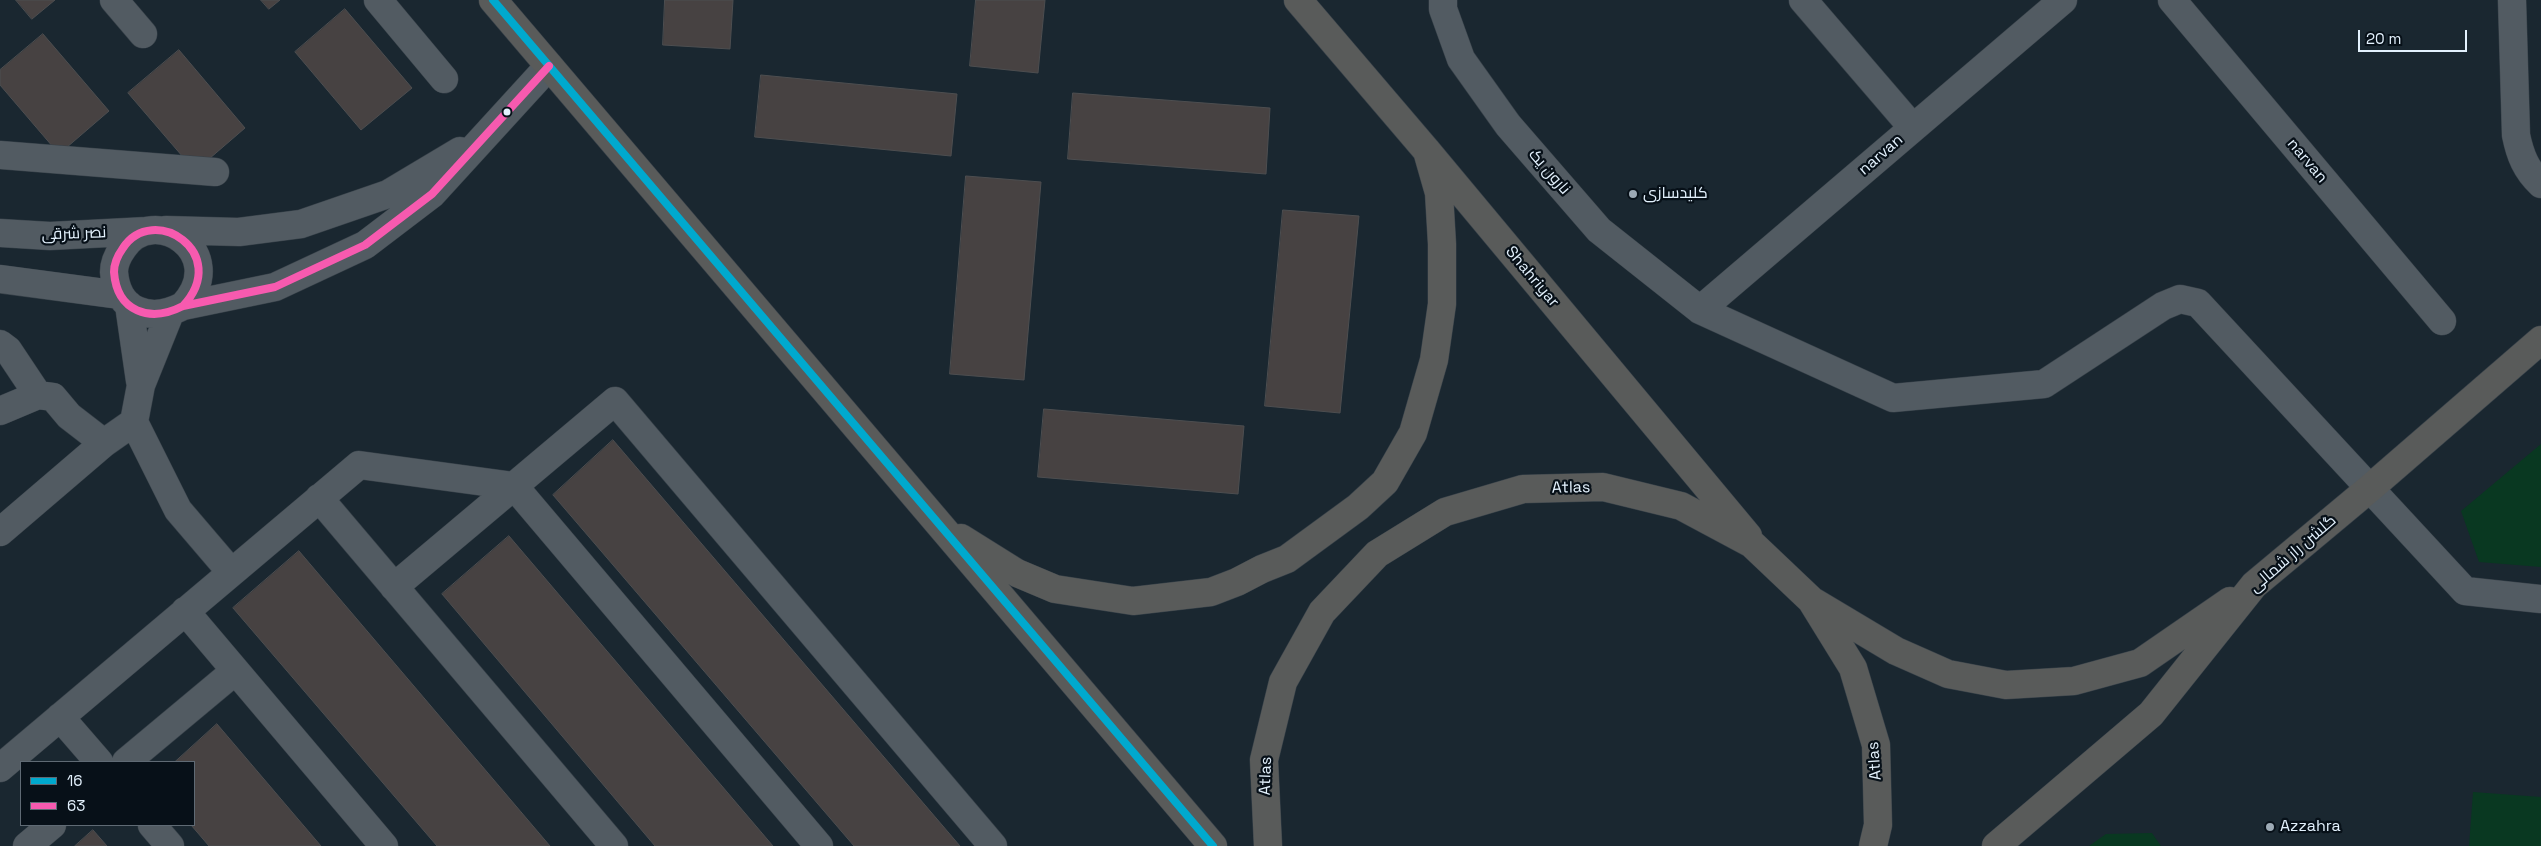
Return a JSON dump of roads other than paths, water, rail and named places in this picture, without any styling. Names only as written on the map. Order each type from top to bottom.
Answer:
[{"type":"main road","points":[[493,0],[1212,846]]},
{"type":"main road","name":"Shahriyar","points":[[1298,0],[1427,151],[1764,555]]},
{"type":"main road","points":[[940,526],[1017,573],[1054,589],[1133,601],[1211,592],[1287,559],[1339,523],[1385,482],[1402,455],[1413,434],[1434,360],[1442,304],[1442,244],[1439,193],[1427,151]]},
{"type":"main road","name":"گلشن راز شمالی","points":[[1996,846],[2151,714],[2254,584],[2369,489],[2541,340]]},
{"type":"main road","name":"Atlas","points":[[1268,846],[1264,760],[1283,682],[1322,612],[1336,597],[1377,554],[1446,512],[1523,489],[1603,488],[1681,506],[1752,544],[1811,600],[1853,668],[1876,745],[1878,825],[1872,846]]},
{"type":"main road","points":[[1811,600],[1896,651],[1948,674],[2006,685],[2074,681],[2140,663],[2254,584]]},
{"type":"street","points":[[114,0],[143,34]]},
{"type":"street","points":[[378,0],[444,79]]},
{"type":"street","name":"نارون یک","points":[[1442,0],[1443,9],[1461,58],[1508,125],[1599,230],[1700,310],[1893,398],[2044,384],[2162,306],[2180,299],[2198,303],[2465,591],[2541,599]]},
{"type":"street","points":[[1803,0],[1913,128]]},
{"type":"street","name":"narvan","points":[[1700,310],[2063,0]]},
{"type":"street","name":"narvan","points":[[2172,0],[2442,321]]},
{"type":"street","points":[[2512,0],[2516,135],[2519,153],[2528,170],[2541,184]]},
{"type":"street","points":[[0,279],[125,300],[141,313],[156,315],[275,287],[365,245],[432,194],[549,66]]},
{"type":"street","name":"نصر شرقی","points":[[0,233],[50,236],[155,231],[239,232],[301,224],[388,194],[485,136]]},
{"type":"street","points":[[0,155],[215,172]]},
{"type":"street","points":[[141,385],[125,300],[115,282],[114,268],[117,256],[125,244],[136,236],[155,231],[175,234],[187,243],[195,254],[199,268],[198,282],[192,296],[176,309],[141,385],[134,422],[178,510],[232,572]]},
{"type":"street","points":[[0,344],[8,350],[38,395]]},
{"type":"street","points":[[0,411],[38,395],[53,397],[69,416],[104,443]]},
{"type":"street","points":[[394,587],[615,401],[993,846]]},
{"type":"street","points":[[0,532],[104,443],[134,422]]},
{"type":"street","points":[[0,768],[359,465],[514,486],[819,846]]},
{"type":"street","points":[[319,498],[614,846]]},
{"type":"street","points":[[185,611],[384,846]]},
{"type":"street","points":[[127,761],[235,671]]},
{"type":"street","points":[[60,717],[98,761]]},
{"type":"street","points":[[27,846],[51,826]]},
{"type":"street","points":[[153,826],[170,846]]},
{"type":"place","name":"کلیدسازی","points":[[1633,194]]},
{"type":"place","name":"Azzahra","points":[[2270,827]]}]
